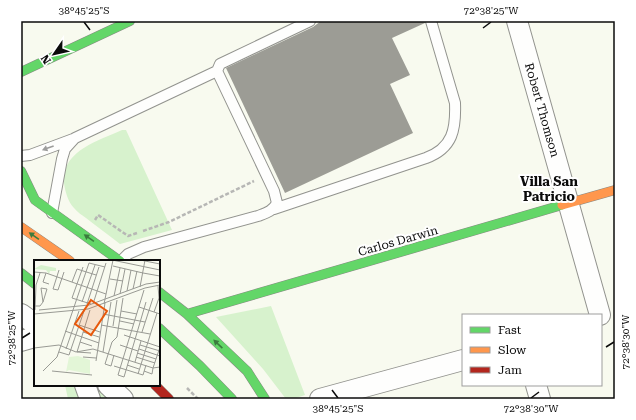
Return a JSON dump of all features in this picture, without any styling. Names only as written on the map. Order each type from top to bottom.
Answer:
[{"type":"street","points":[[21,72],[101,27],[130,21]]},
{"type":"street","name":"Robert Thomson","points":[[516,21],[604,320]]},
{"type":"street","points":[[21,171],[28,195],[119,260]]},
{"type":"street","name":"Carlos Darwin","points":[[187,314],[615,190]]},
{"type":"street","points":[[21,227],[69,260]]},
{"type":"street","points":[[21,273],[34,283]]},
{"type":"street","points":[[160,293],[187,314],[246,371],[272,399]]},
{"type":"street","points":[[21,314],[34,323]]},
{"type":"street","points":[[160,329],[200,366],[232,399]]},
{"type":"street","points":[[21,341],[34,337]]},
{"type":"street","points":[[320,399],[462,360]]},
{"type":"street","points":[[246,371],[265,399]]},
{"type":"street","points":[[85,386],[90,399]]},
{"type":"street","points":[[109,386],[123,399]]},
{"type":"street","points":[[156,386],[169,399]]},
{"type":"street","points":[[536,386],[540,399]]},
{"type":"lane","points":[[21,156],[30,155],[75,138],[217,71],[220,64],[310,21]]},
{"type":"lane","points":[[121,260],[128,254],[144,247],[258,216],[274,208],[426,158],[441,151],[447,145],[453,132],[456,114],[455,103],[431,21]]},
{"type":"lane","points":[[217,71],[276,198],[277,203],[274,208]]},
{"type":"lane","points":[[52,212],[65,149],[75,138]]},
{"type":"path","points":[[93,223],[98,215],[128,236],[169,222],[266,176]]},
{"type":"green space","points":[[122,130],[126,130],[172,230],[120,244],[72,206],[68,200],[64,183],[68,163],[75,155],[92,143]]},
{"type":"green space","points":[[271,306],[305,395],[293,399],[286,399],[263,369],[216,317]]},
{"type":"green space","points":[[65,386],[101,386],[116,399],[68,399]]},
{"type":"building","points":[[321,21],[425,21],[425,23],[392,38],[410,75],[390,84],[413,133],[285,193],[226,68],[313,27]]},
{"type":"traffic: fast","points":[[21,72],[130,21]]},
{"type":"traffic: fast","points":[[21,171],[35,200],[119,260]]},
{"type":"traffic: fast","points":[[187,314],[562,205]]},
{"type":"traffic: fast","points":[[21,273],[34,283]]},
{"type":"traffic: fast","points":[[160,293],[187,314],[247,371]]},
{"type":"traffic: fast","points":[[160,329],[200,366],[232,399]]},
{"type":"traffic: fast","points":[[247,371],[265,399]]},
{"type":"traffic: slow","points":[[562,205],[615,190]]},
{"type":"traffic: slow","points":[[21,227],[69,260]]},
{"type":"traffic: jam","points":[[156,386],[169,399]]},
{"type":"district","name":"Villa San Patricio","points":[[549,188]]}]
